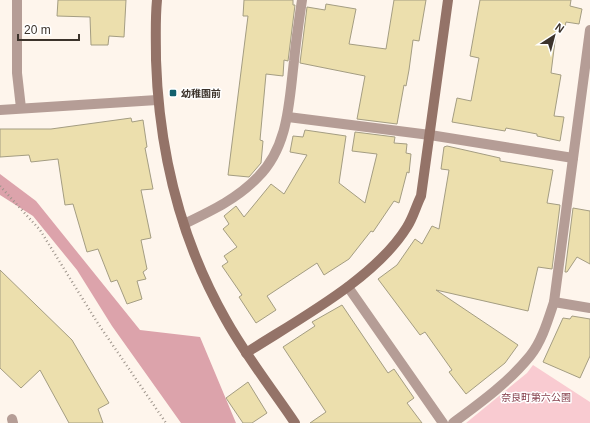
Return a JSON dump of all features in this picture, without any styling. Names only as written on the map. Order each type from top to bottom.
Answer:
[{"type":"street","points":[[17,0],[17,73],[21,108]]},
{"type":"street","points":[[157,0],[157,100],[164,152],[184,224],[210,289],[246,353],[296,423]]},
{"type":"street","points":[[184,224],[224,204],[259,176],[278,150],[288,117],[302,0]]},
{"type":"street","points":[[246,353],[348,287],[392,248],[408,226],[420,196],[430,135],[448,0]]},
{"type":"street","points":[[453,423],[488,398],[531,355],[546,325],[554,302],[590,30]]},
{"type":"street","points":[[0,110],[157,100]]},
{"type":"street","points":[[288,117],[430,135],[573,158]]},
{"type":"street","points":[[348,287],[443,423]]},
{"type":"street","points":[[554,302],[590,308]]},
{"type":"path","points":[[0,186],[40,230],[97,322],[166,423]]},
{"type":"green space","name":"奈良町第六公園","points":[[533,365],[590,402],[590,423],[466,423],[527,373]]},
{"type":"shaded area","points":[[0,174],[36,201],[140,330],[200,337],[236,423],[181,423],[112,326],[77,270],[33,216],[0,195]]},
{"type":"building","points":[[58,0],[126,0],[124,37],[109,36],[108,45],[91,45],[90,17],[57,16]]},
{"type":"building","points":[[244,0],[293,0],[293,5],[295,5],[288,61],[284,60],[283,76],[266,74],[260,140],[263,141],[261,163],[249,177],[228,175],[248,16],[243,16]]},
{"type":"building","points":[[394,0],[426,0],[419,41],[413,40],[406,86],[404,85],[397,124],[357,119],[365,76],[300,63],[307,7],[325,10],[326,4],[356,9],[349,44],[386,49]]},
{"type":"building","points":[[480,0],[571,0],[570,6],[582,9],[579,24],[566,22],[565,26],[557,25],[551,73],[561,75],[554,116],[564,117],[560,141],[537,136],[537,134],[506,128],[505,131],[452,122],[457,98],[471,101],[479,58],[470,56]]},
{"type":"building","points":[[131,118],[132,122],[143,120],[147,147],[145,148],[153,189],[141,190],[151,238],[141,240],[147,269],[143,272],[146,279],[137,281],[142,299],[127,304],[117,280],[111,282],[98,249],[87,252],[73,204],[65,205],[58,159],[31,162],[29,155],[0,157],[0,129],[51,129]]},
{"type":"building","points":[[305,130],[346,136],[339,183],[365,203],[377,154],[352,151],[355,132],[395,137],[394,143],[407,144],[406,153],[411,154],[409,173],[407,172],[399,203],[394,201],[373,232],[371,231],[349,259],[324,275],[317,263],[267,296],[276,310],[256,323],[239,297],[242,295],[222,266],[228,262],[224,256],[237,247],[223,229],[229,224],[224,216],[236,206],[244,217],[271,184],[284,194],[307,155],[290,152],[293,136],[303,137]]},
{"type":"building","points":[[447,146],[500,158],[500,161],[553,170],[547,203],[560,205],[552,269],[538,267],[528,311],[436,290],[518,345],[505,363],[466,394],[449,372],[452,370],[425,332],[420,335],[378,279],[397,265],[415,239],[422,244],[432,226],[439,229],[449,170],[441,169],[444,147]]},
{"type":"building","points":[[573,208],[590,211],[590,264],[577,257],[567,272],[565,272]]},
{"type":"building","points":[[0,270],[72,340],[109,403],[98,409],[103,423],[69,423],[40,370],[21,388],[0,368]]},
{"type":"building","points":[[342,305],[388,373],[394,369],[414,398],[407,403],[422,423],[310,423],[326,412],[283,347],[315,326],[312,322]]},
{"type":"building","points":[[572,316],[590,319],[590,356],[580,378],[543,362],[563,318],[570,319]]},
{"type":"building","points":[[248,382],[267,413],[252,423],[243,423],[226,398]]},
{"type":"place","name":"幼稚園前","points":[[173,93]]}]
